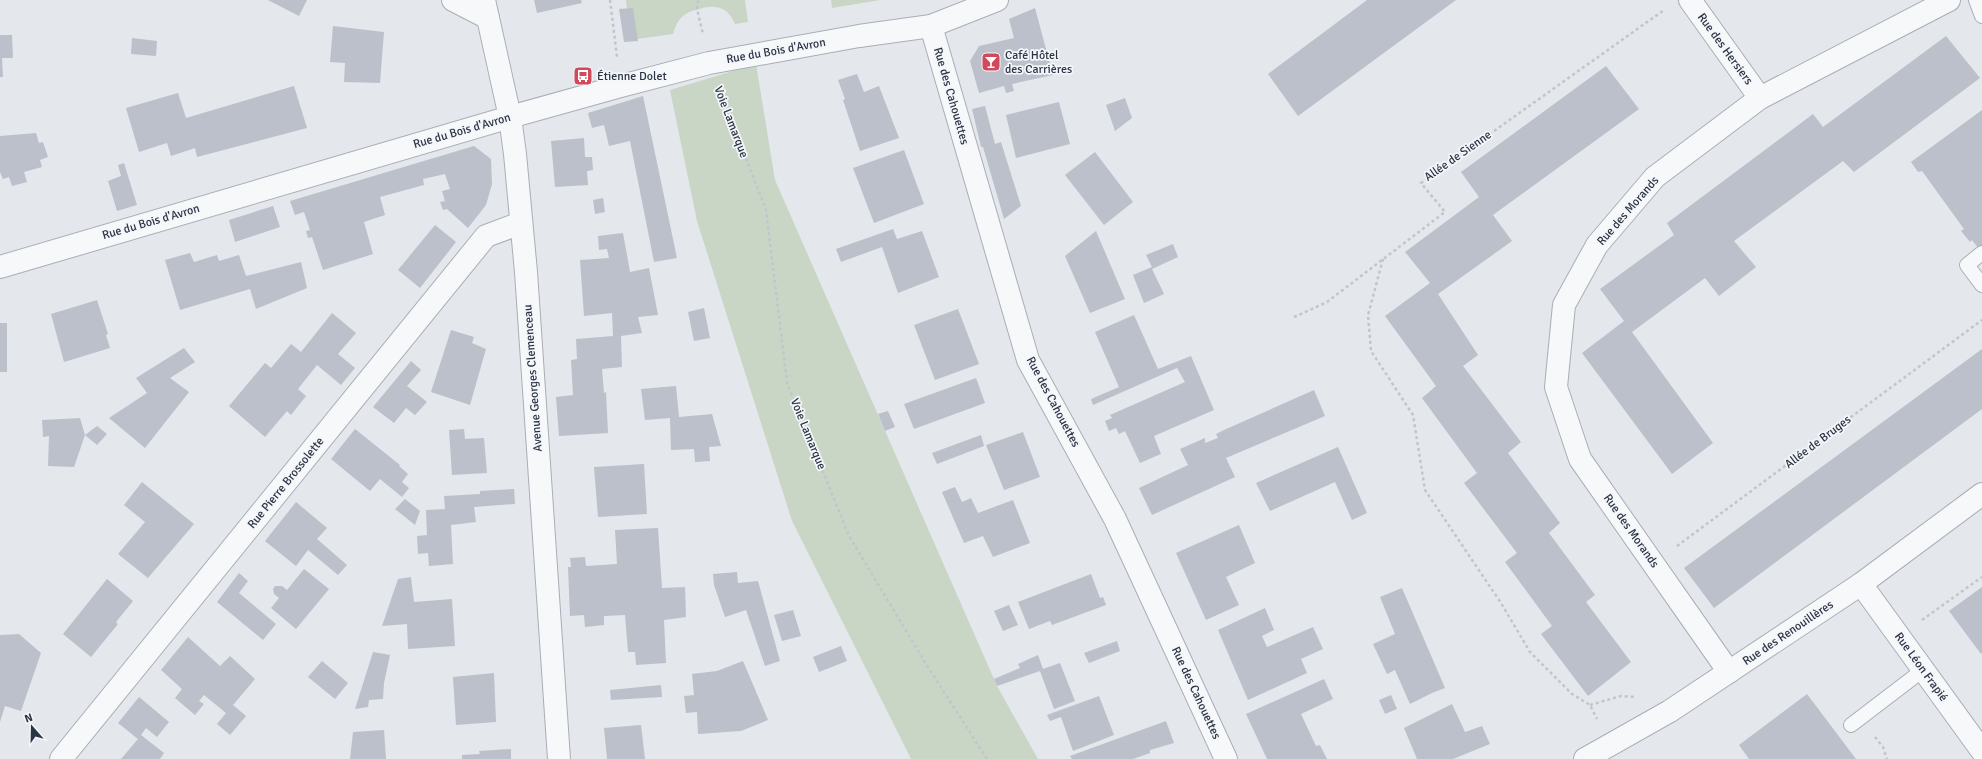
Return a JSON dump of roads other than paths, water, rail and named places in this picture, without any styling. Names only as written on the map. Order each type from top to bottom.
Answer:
[{"type":"street","points":[[452,0],[486,9]]},
{"type":"street","name":"Rue du Bois d'Avron","points":[[0,267],[510,117],[621,86],[709,63],[859,36],[931,26],[998,0]]},
{"type":"street","name":"Rue des Hersiers","points":[[1690,0],[1760,98]]},
{"type":"street","name":"Rue des Morands","points":[[1729,672],[1580,459],[1556,387],[1564,305],[1597,245],[1655,177],[1760,98],[1949,0]]},
{"type":"street","name":"Avenue Georges Clemenceau","points":[[486,9],[510,117],[515,154],[559,759]]},
{"type":"street","name":"Rue des Cahouettes","points":[[931,26],[1028,360],[1115,519],[1226,759]]},
{"type":"street","name":"Rue Pierre Brossolette","points":[[61,759],[486,236],[521,223]]},
{"type":"street","name":"Rue des Renouillères","points":[[1585,759],[1670,711],[1861,584],[1982,494]]},
{"type":"street","name":"Rue Léon Frapié","points":[[1861,584],[1982,751]]},
{"type":"lane","points":[[1976,0],[1982,16]]},
{"type":"lane","points":[[1982,253],[1967,265],[1982,285]]},
{"type":"lane","points":[[1851,725],[1923,670]]},
{"type":"place","name":"Café Hôtel des Carrières","points":[[991,62]]},
{"type":"place","name":"Étienne Dolet","points":[[583,76]]}]
